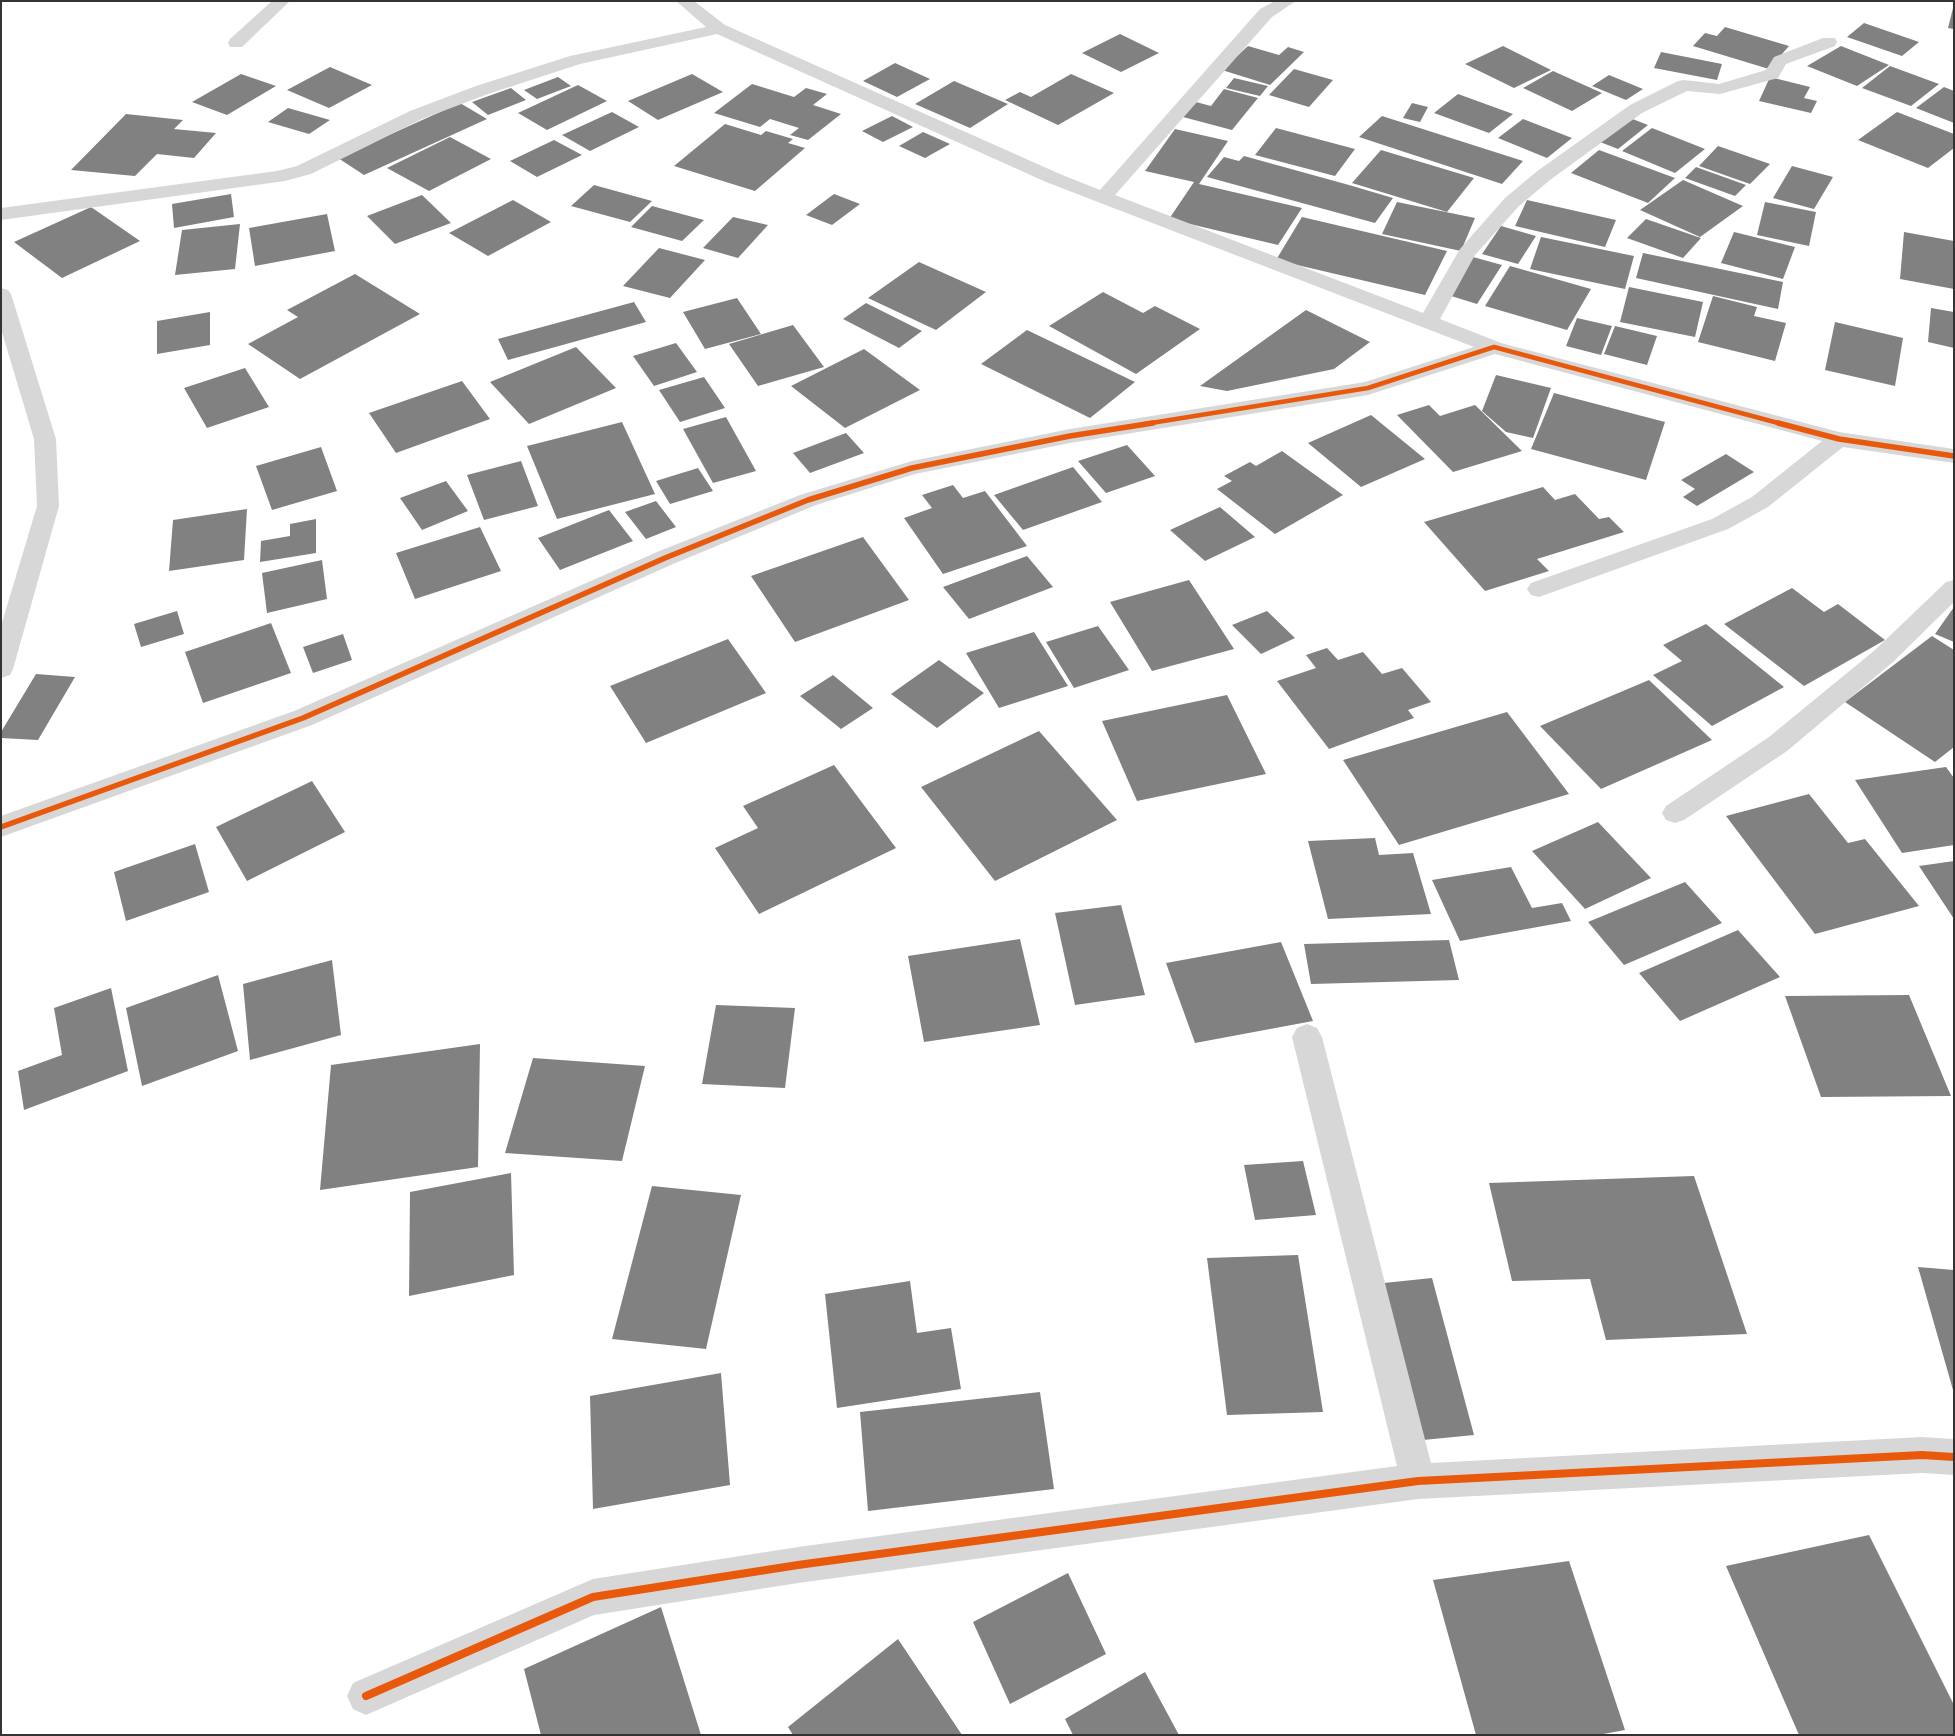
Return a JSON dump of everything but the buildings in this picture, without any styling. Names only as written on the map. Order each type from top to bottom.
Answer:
[{"type":"street","points":[[236,43],[282,1]]},
{"type":"street","points":[[684,1],[719,29],[1053,178],[1494,347],[1839,439],[1954,456]]},
{"type":"street","points":[[1104,197],[1143,150],[1266,13],[1288,1]]},
{"type":"street","points":[[1,214],[228,182],[278,177],[304,170],[416,115],[482,90],[576,60],[719,29]]},
{"type":"street","points":[[1428,322],[1467,253],[1512,202],[1543,176],[1636,108],[1684,85],[1720,89],[1772,74],[1780,62],[1829,42]]},
{"type":"street","points":[[1,294],[45,439],[48,506],[1,669]]},
{"type":"street","points":[[2,824],[303,718],[665,558],[808,500],[912,468],[1070,436],[1368,388],[1494,347]]},
{"type":"street","points":[[1538,589],[1720,524],[1760,502],[1839,439]]},
{"type":"street","points":[[1674,813],[1778,744],[1884,656],[1954,588]]},
{"type":"street","points":[[1307,1037],[1418,1482]]},
{"type":"street","points":[[366,1696],[593,1597],[798,1565],[1418,1482],[1922,1455],[1954,1457]]},
{"type":"cycle path","points":[[1,827],[303,718],[665,558],[808,500],[912,468],[1070,436],[1368,388],[1494,347],[1839,439],[1954,456]]},
{"type":"cycle path","points":[[366,1696],[593,1597],[798,1565],[1418,1481],[1922,1455],[1954,1457]]}]
